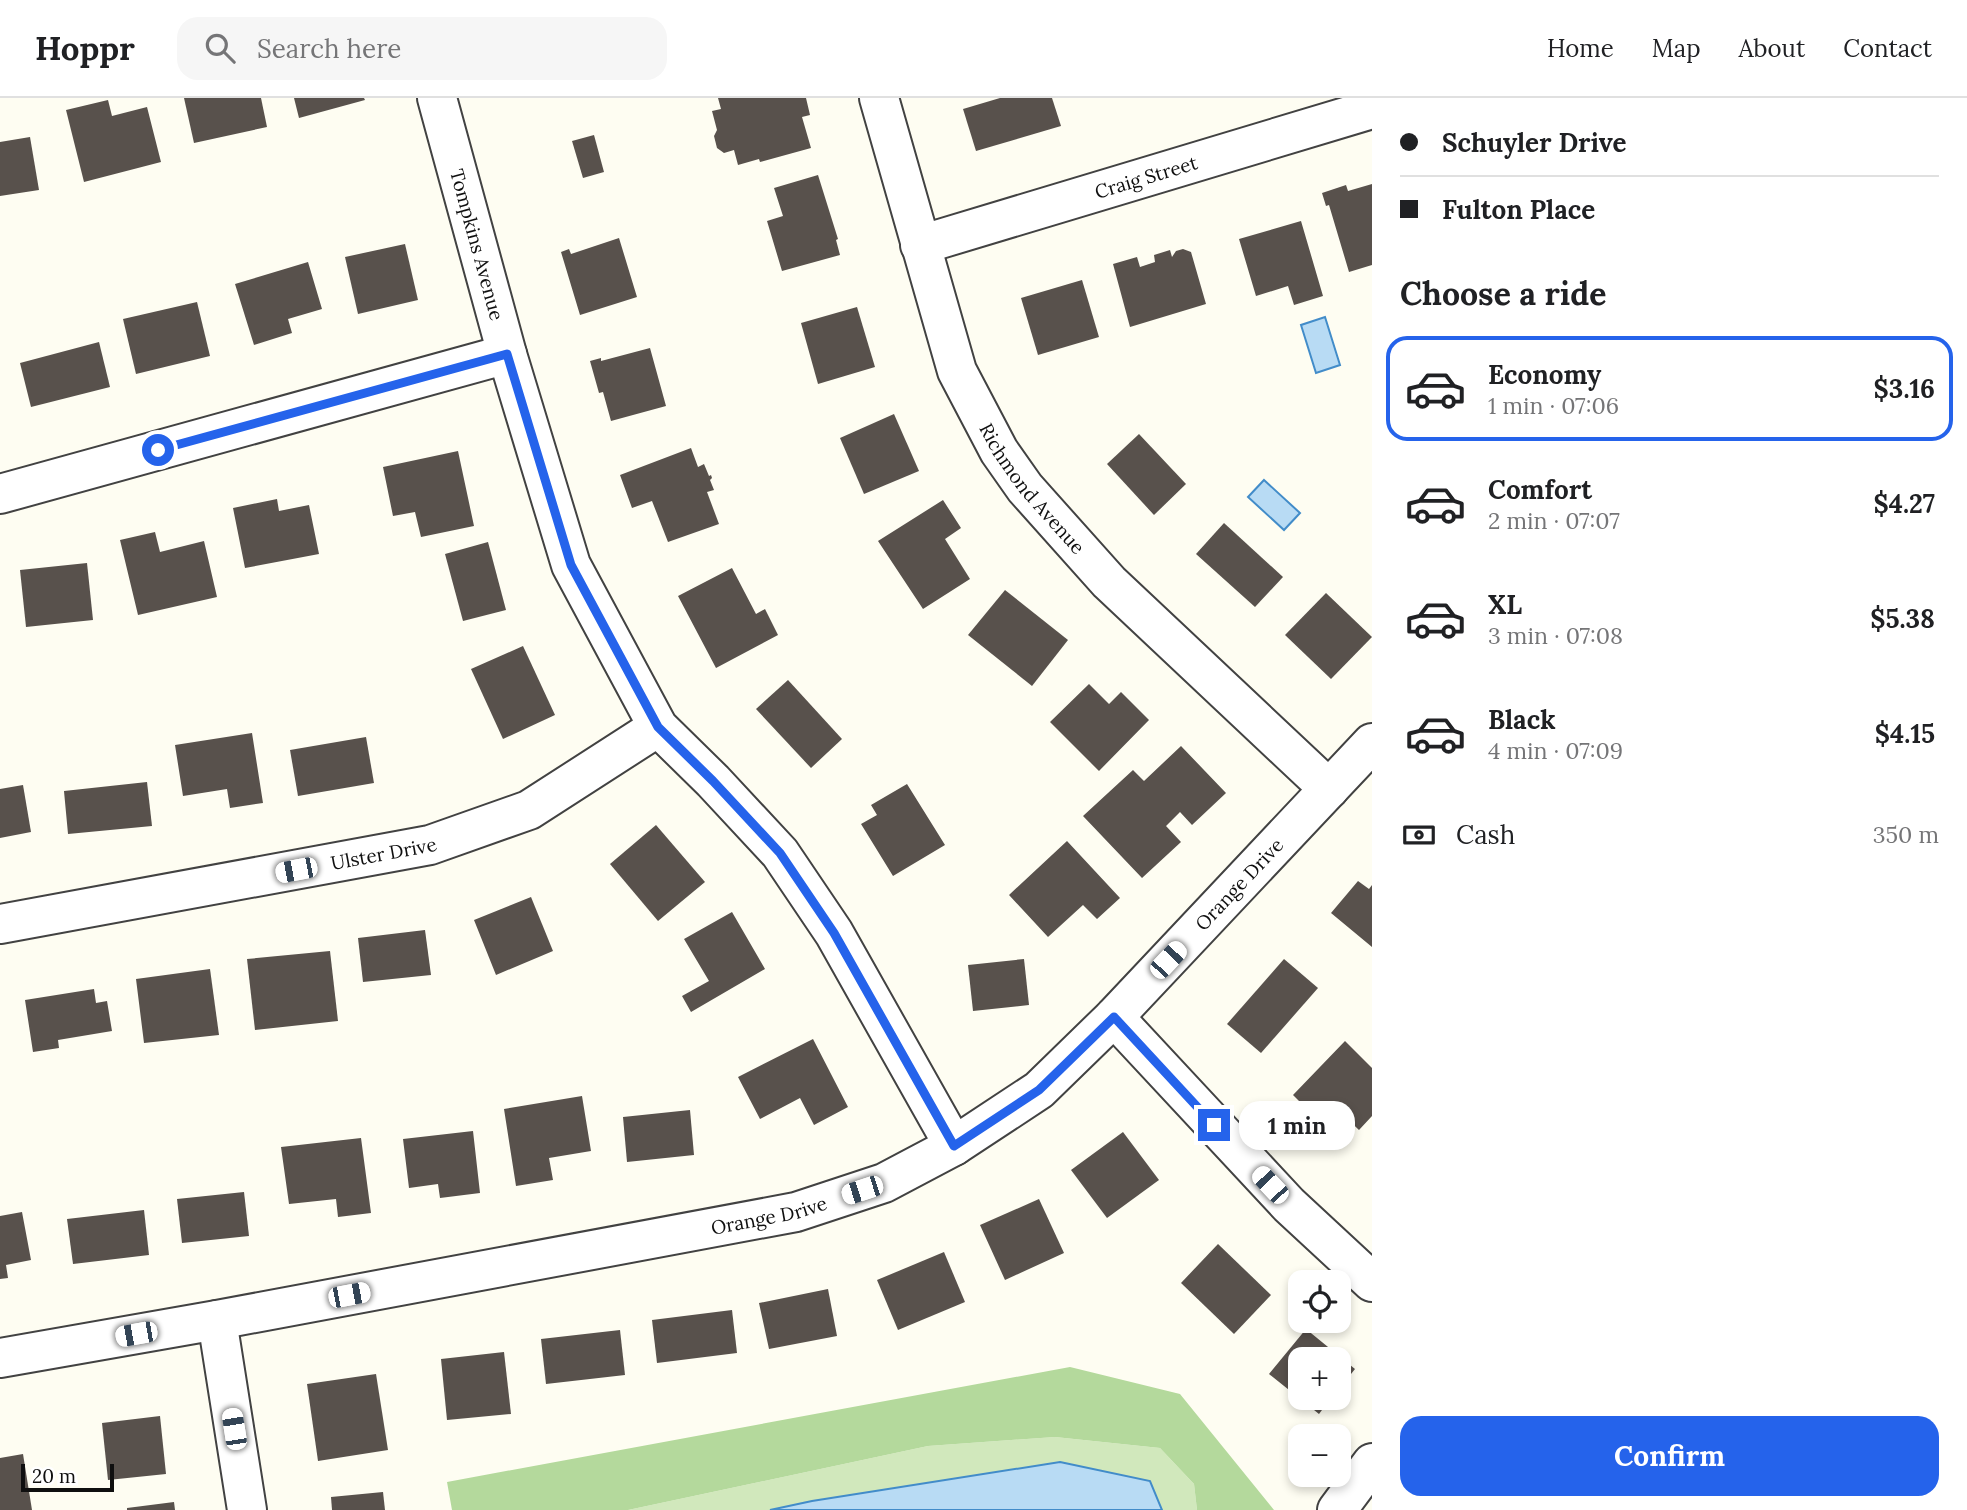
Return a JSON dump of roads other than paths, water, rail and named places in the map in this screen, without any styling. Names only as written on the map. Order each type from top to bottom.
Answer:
[{"type":"street","name":"Tompkins Avenue","points":[[437,98],[507,354],[571,565],[658,727],[780,853],[834,933],[954,1146]]},
{"type":"street","name":"Richmond Avenue","points":[[879,98],[957,370],[999,451],[1024,488],[1109,582],[1329,789]]},
{"type":"street","name":"Craig Street","points":[[920,245],[1372,109]]},
{"type":"street","points":[[0,494],[507,354]]},
{"type":"street","name":"Ulster Drive","points":[[0,925],[430,845],[529,810],[658,727]]},
{"type":"street","name":"Orange Drive","points":[[0,1358],[796,1212],[884,1183],[954,1146],[1039,1090],[1114,1017],[1372,743]]},
{"type":"street","points":[[1114,1017],[1289,1205],[1372,1282]]},
{"type":"street","points":[[218,1320],[247,1510]]},
{"type":"street","points":[[1336,1510],[1372,1463]]},
{"type":"water","points":[[1325,317],[1340,365],[1316,373],[1301,325]]},
{"type":"water","points":[[1264,480],[1300,513],[1284,530],[1248,497]]},
{"type":"water","points":[[1060,1462],[1150,1481],[1162,1510],[770,1510],[812,1501]]}]
